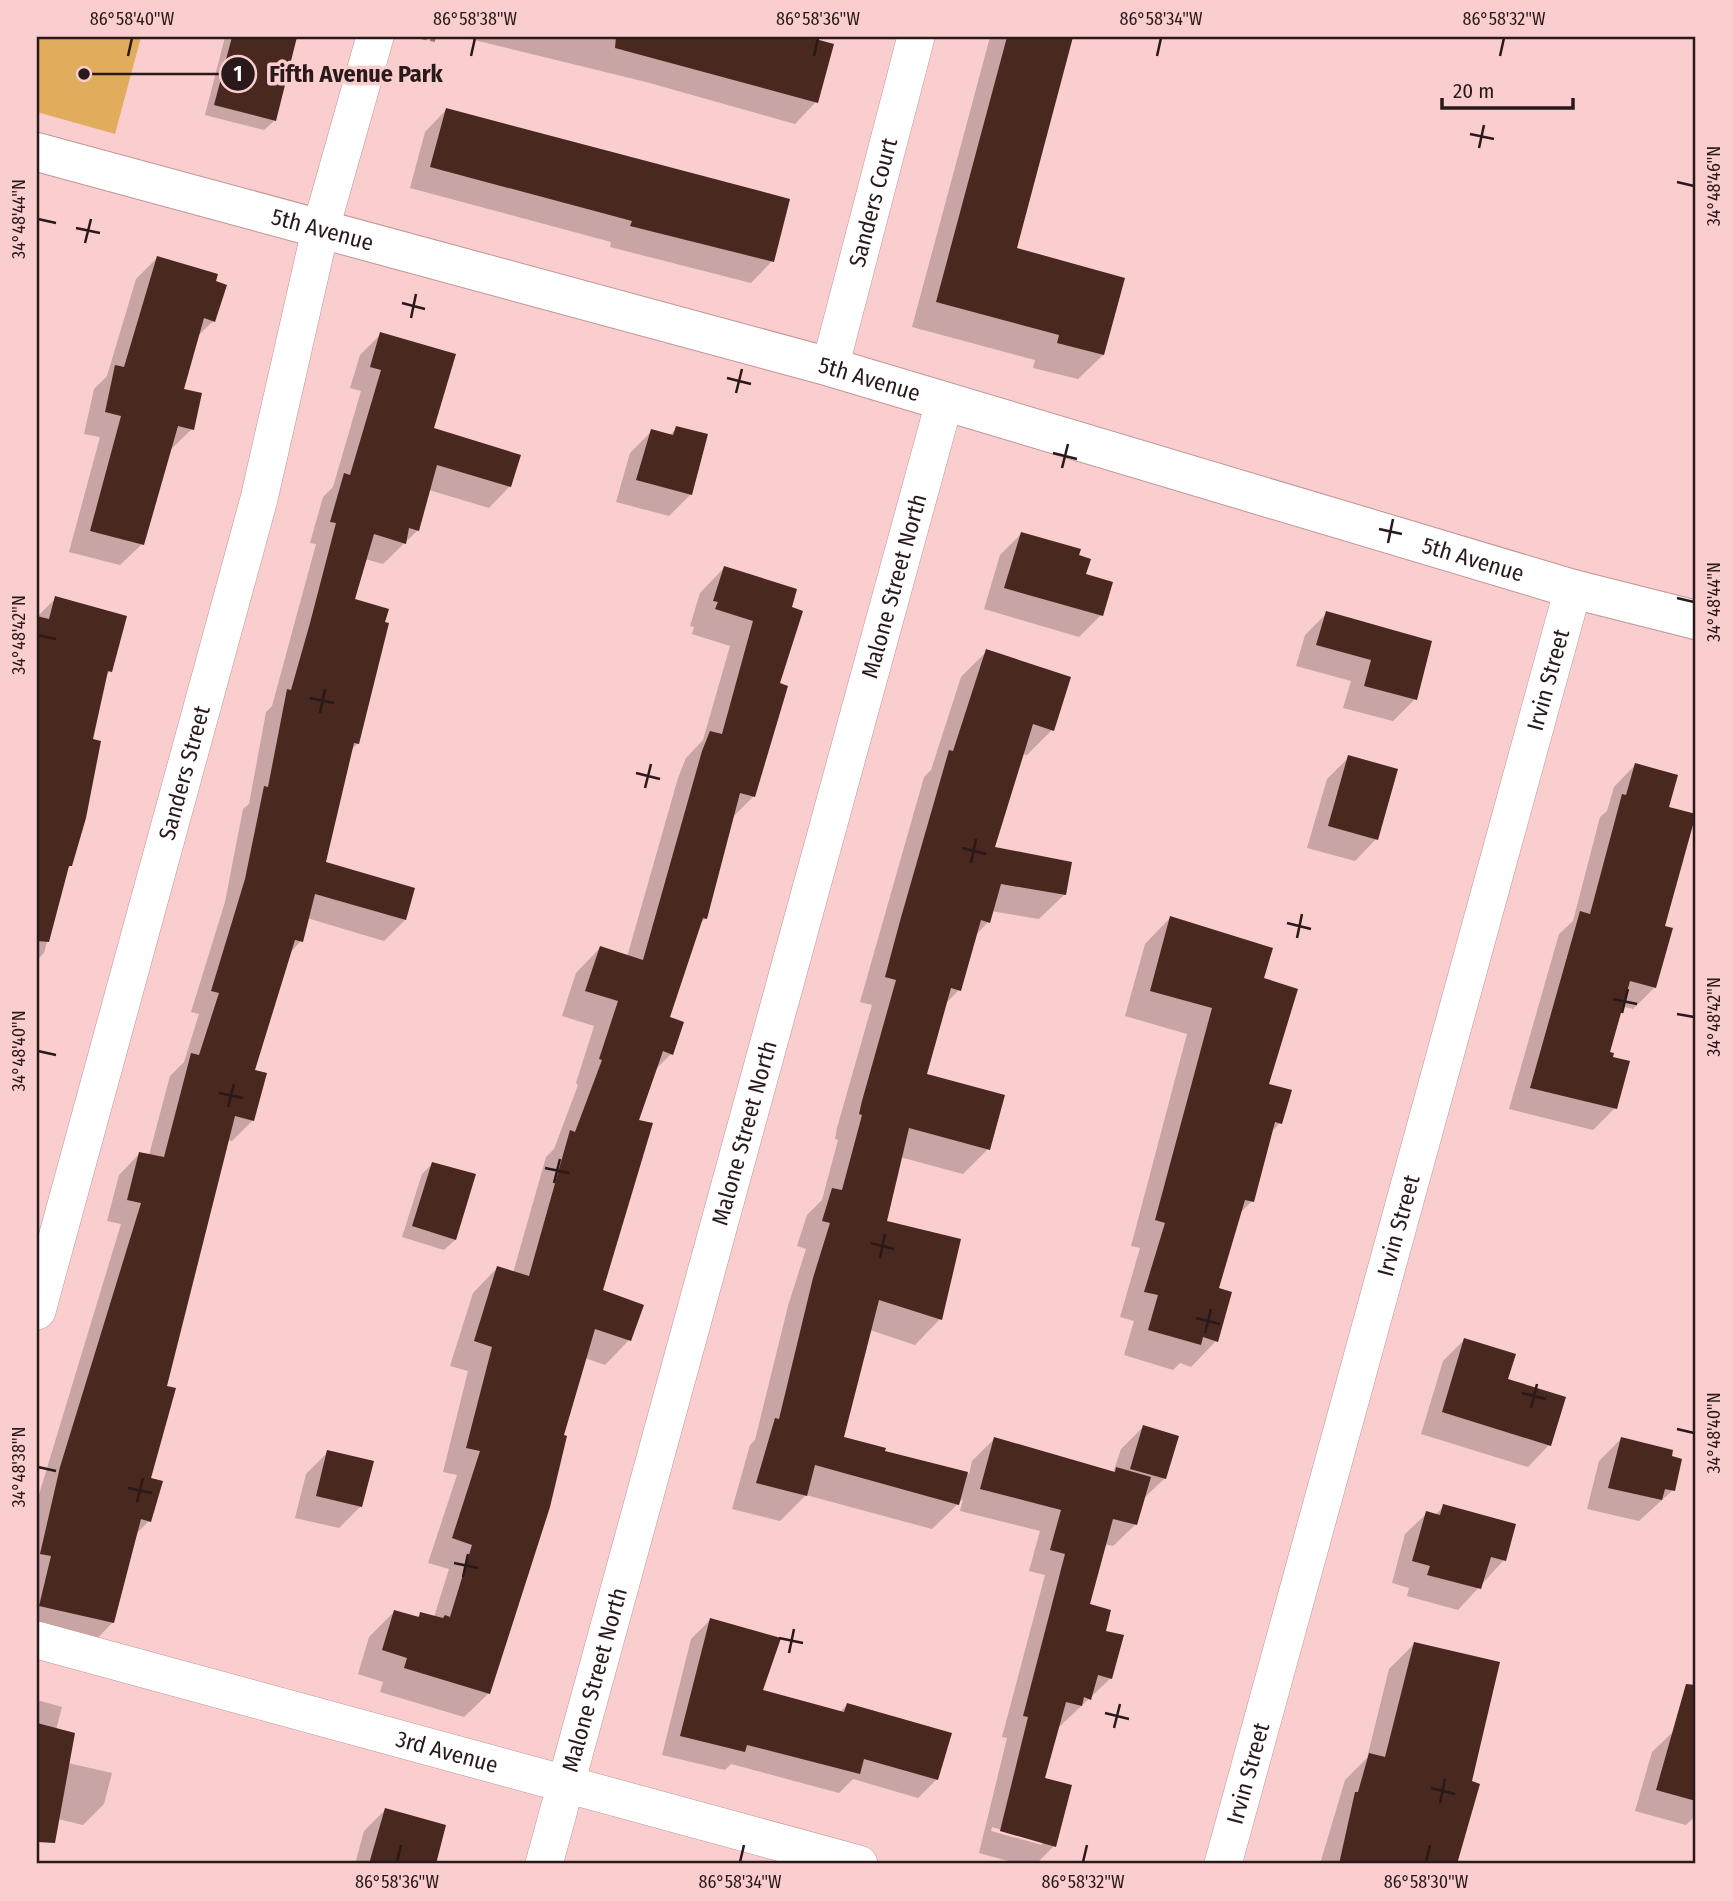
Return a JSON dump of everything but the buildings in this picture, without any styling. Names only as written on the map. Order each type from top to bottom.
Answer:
[{"type":"street","points":[[320,230],[375,37]]},
{"type":"street","name":"Sanders Court","points":[[831,367],[916,37]]},
{"type":"street","name":"5th Avenue","points":[[37,152],[831,367],[1573,589],[1696,620]]},
{"type":"street","name":"Sanders Street","points":[[37,1311],[259,499],[320,230]]},
{"type":"street","name":"Malone Street North","points":[[544,1864],[944,403]]},
{"type":"street","name":"Irvin Street","points":[[1223,1864],[1573,589]]},
{"type":"street","name":"3rd Avenue","points":[[37,1640],[859,1864]]},
{"type":"path","points":[[422,37],[436,40],[436,37]]},
{"type":"shaded area","points":[[37,37],[141,37],[115,134],[37,112]]},
{"type":"place","name":"Fifth Avenue Park","points":[[84,74]]}]
